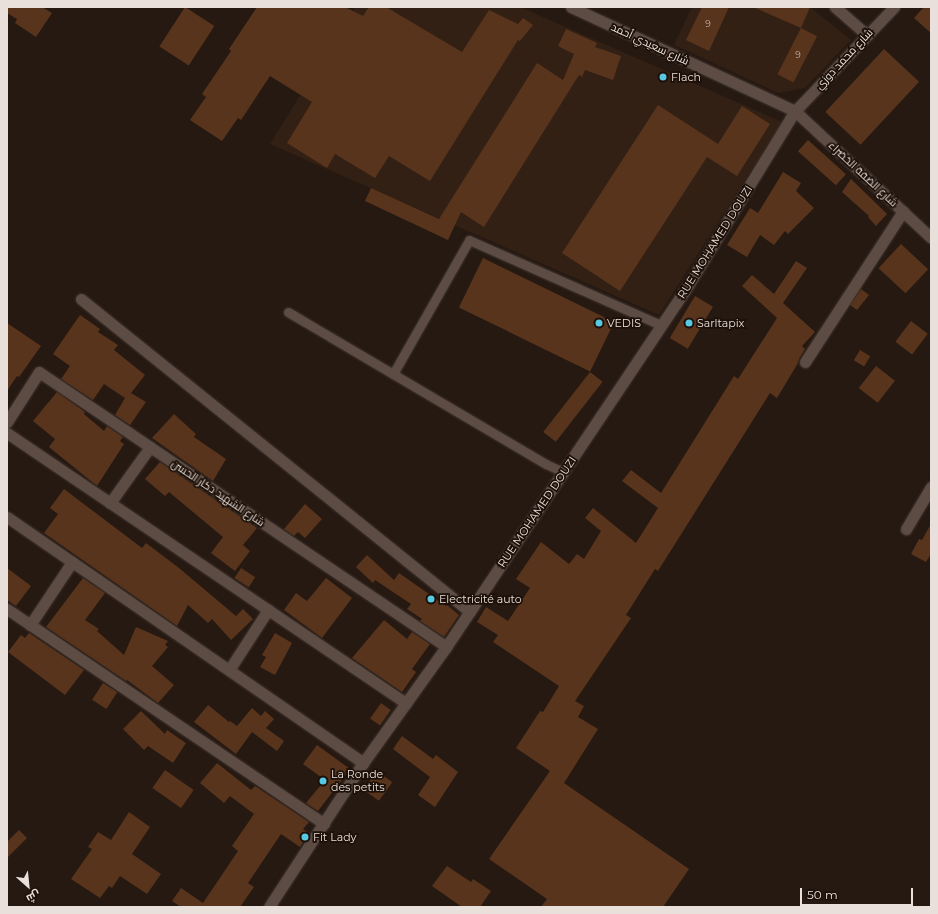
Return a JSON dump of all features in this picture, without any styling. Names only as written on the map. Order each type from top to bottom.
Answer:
[{"type":"street","name":"شارع سعيدي أحمد","points":[[571,7],[795,112]]},
{"type":"street","points":[[835,7],[867,35]]},
{"type":"street","name":"شارع محمد دوزي","points":[[795,112],[894,7]]},
{"type":"street","name":"شارع الضفة الخضراء","points":[[795,112],[931,238]]},
{"type":"street","name":"RUE MOHAMED DOUZI","points":[[270,907],[363,763],[470,612],[661,326],[795,112]]},
{"type":"street","points":[[806,362],[903,211]]},
{"type":"street","points":[[81,299],[470,612]]},
{"type":"street","name":"شارع الشهيد دكار الحسن","points":[[7,422],[39,372],[446,647]]},
{"type":"street","points":[[7,433],[406,703]]},
{"type":"street","points":[[110,503],[150,447]]},
{"type":"street","points":[[906,529],[931,487]]},
{"type":"street","points":[[7,517],[363,763]]},
{"type":"street","points":[[30,625],[72,562]]},
{"type":"street","points":[[7,609],[324,824]]},
{"type":"street","points":[[229,670],[268,610]]},
{"type":"lane","points":[[393,374],[469,240],[661,326]]},
{"type":"lane","points":[[288,312],[546,464],[563,472]]},
{"type":"shaded area","points":[[355,7],[520,7],[782,122],[659,315],[270,144]]},
{"type":"shaded area","points":[[692,7],[810,7],[851,40],[805,88],[778,93],[674,45]]},
{"type":"building","points":[[7,7],[42,7],[52,13],[36,37],[15,23],[17,19],[7,13]]},
{"type":"building","points":[[185,7],[214,26],[189,65],[159,46]]},
{"type":"building","points":[[257,7],[345,7],[363,16],[369,7],[386,7],[462,52],[489,10],[518,24],[523,18],[533,25],[520,41],[518,40],[430,181],[389,156],[375,178],[335,154],[327,168],[287,143],[312,102],[270,76],[241,120],[238,118],[222,141],[190,120],[206,97],[202,94],[231,51],[229,49]]},
{"type":"building","points":[[702,7],[729,7],[709,51],[686,40]]},
{"type":"building","points":[[753,7],[810,7],[801,28]]},
{"type":"building","points":[[924,7],[931,7],[931,33],[914,18]]},
{"type":"building","points":[[801,28],[817,36],[793,83],[777,74]]},
{"type":"building","points":[[566,29],[597,43],[595,47],[621,56],[613,80],[585,70],[582,77],[579,75],[484,227],[461,212],[448,240],[365,201],[371,188],[439,219],[537,63],[563,80],[574,54],[558,46]]},
{"type":"building","points":[[884,49],[919,82],[860,145],[825,112]]},
{"type":"building","points":[[658,105],[718,144],[742,106],[770,124],[737,176],[707,157],[620,291],[562,253]]},
{"type":"building","points":[[808,140],[846,174],[836,185],[798,151]]},
{"type":"building","points":[[783,172],[801,183],[796,191],[814,208],[788,234],[785,231],[774,245],[760,235],[747,257],[727,245],[750,208],[758,213]]},
{"type":"building","points":[[851,179],[887,214],[876,226],[868,217],[869,216],[842,192]]},
{"type":"building","points":[[901,244],[928,269],[906,293],[878,268]]},
{"type":"building","points":[[483,258],[614,322],[590,371],[459,307]]},
{"type":"building","points":[[796,261],[807,268],[783,303],[815,332],[802,346],[805,349],[777,398],[770,393],[658,571],[655,569],[626,615],[631,618],[575,701],[584,706],[578,717],[598,729],[564,783],[689,869],[663,907],[541,907],[547,899],[489,859],[550,771],[516,748],[540,711],[543,712],[559,686],[493,642],[498,635],[477,622],[486,607],[508,621],[530,588],[516,579],[541,542],[569,564],[577,554],[584,559],[601,531],[585,518],[593,508],[636,543],[658,508],[622,481],[631,470],[661,493],[734,376],[738,379],[777,318],[742,286],[752,275],[774,294]]},
{"type":"building","points":[[861,289],[869,295],[857,310],[850,305]]},
{"type":"building","points":[[695,296],[713,307],[688,349],[670,338]]},
{"type":"building","points":[[80,315],[100,329],[98,332],[118,345],[114,350],[145,375],[131,393],[146,402],[130,425],[115,415],[125,398],[104,384],[93,400],[61,379],[70,366],[53,354]]},
{"type":"building","points":[[911,321],[928,334],[912,354],[895,342]]},
{"type":"building","points":[[7,323],[41,346],[7,391]]},
{"type":"building","points":[[860,350],[870,356],[864,366],[854,360]]},
{"type":"building","points":[[876,366],[895,381],[878,403],[859,388]]},
{"type":"building","points":[[590,372],[603,382],[556,442],[543,432]]},
{"type":"building","points":[[57,392],[85,412],[84,414],[104,431],[107,426],[123,437],[120,441],[124,444],[97,486],[49,447],[55,439],[33,421]]},
{"type":"building","points":[[174,414],[196,434],[194,437],[226,459],[213,481],[152,438]]},
{"type":"building","points":[[160,462],[257,528],[243,545],[250,551],[235,571],[211,553],[223,537],[169,492],[165,496],[145,479]]},
{"type":"building","points":[[64,489],[142,548],[146,543],[179,568],[236,616],[243,609],[253,619],[231,640],[212,619],[208,623],[188,605],[177,626],[44,533],[58,514],[50,508]]},
{"type":"building","points":[[305,504],[322,519],[305,538],[298,532],[294,536],[284,529]]},
{"type":"building","points":[[931,524],[931,554],[926,562],[911,554],[919,539],[922,540]]},
{"type":"building","points":[[367,555],[394,580],[399,573],[446,606],[447,605],[459,615],[444,637],[420,621],[422,619],[407,609],[411,604],[375,580],[373,583],[356,567]]},
{"type":"building","points":[[7,568],[31,586],[16,606],[7,600]]},
{"type":"building","points":[[241,568],[255,577],[249,587],[234,578]]},
{"type":"building","points":[[83,578],[105,593],[85,620],[99,629],[97,631],[124,655],[136,627],[168,641],[165,645],[168,647],[152,666],[174,685],[158,703],[127,680],[126,681],[46,627]]},
{"type":"building","points":[[326,578],[352,598],[322,638],[284,610],[296,593],[307,601]]},
{"type":"building","points":[[384,620],[407,639],[412,632],[430,644],[412,669],[416,672],[402,692],[352,658]]},
{"type":"building","points":[[29,633],[84,670],[65,695],[8,652],[21,635],[25,638]]},
{"type":"building","points":[[275,633],[292,643],[275,675],[260,667],[266,657],[262,655]]},
{"type":"building","points":[[103,683],[117,692],[106,709],[92,700]]},
{"type":"building","points":[[381,703],[391,710],[380,725],[370,719]]},
{"type":"building","points":[[208,705],[229,722],[230,721],[237,726],[252,708],[261,716],[265,711],[274,719],[266,728],[284,741],[277,751],[252,732],[236,754],[194,722]]},
{"type":"building","points":[[141,711],[165,734],[167,730],[186,743],[173,763],[148,746],[144,750],[123,729]]},
{"type":"building","points":[[402,736],[433,759],[436,755],[458,772],[435,807],[418,795],[430,777],[393,749]]},
{"type":"building","points":[[317,745],[350,769],[318,811],[306,803],[325,780],[303,764]]},
{"type":"building","points":[[217,763],[251,790],[255,786],[309,822],[303,829],[309,833],[300,847],[281,834],[248,883],[254,887],[240,907],[181,907],[172,901],[181,888],[203,903],[238,851],[232,846],[254,814],[230,796],[224,803],[200,783]]},
{"type":"building","points":[[165,770],[194,790],[181,808],[152,788]]},
{"type":"building","points":[[377,771],[392,782],[379,801],[363,790]]},
{"type":"building","points":[[129,812],[150,827],[132,854],[161,874],[147,894],[120,876],[112,888],[109,886],[100,898],[71,879],[92,849],[88,847],[98,832],[111,840]]},
{"type":"building","points":[[19,830],[27,838],[7,858],[7,842]]},
{"type":"building","points":[[447,866],[471,882],[473,879],[491,891],[480,907],[462,907],[432,886]]},
{"type":"place","name":"Flach","points":[[663,77]]},
{"type":"place","name":"VEDIS","points":[[599,323]]},
{"type":"place","name":"Sarltapix","points":[[689,323]]},
{"type":"place","name":"Electricité auto","points":[[431,599]]},
{"type":"place","name":"La Ronde des petits","points":[[323,781]]},
{"type":"place","name":"Fit Lady","points":[[305,837]]}]
